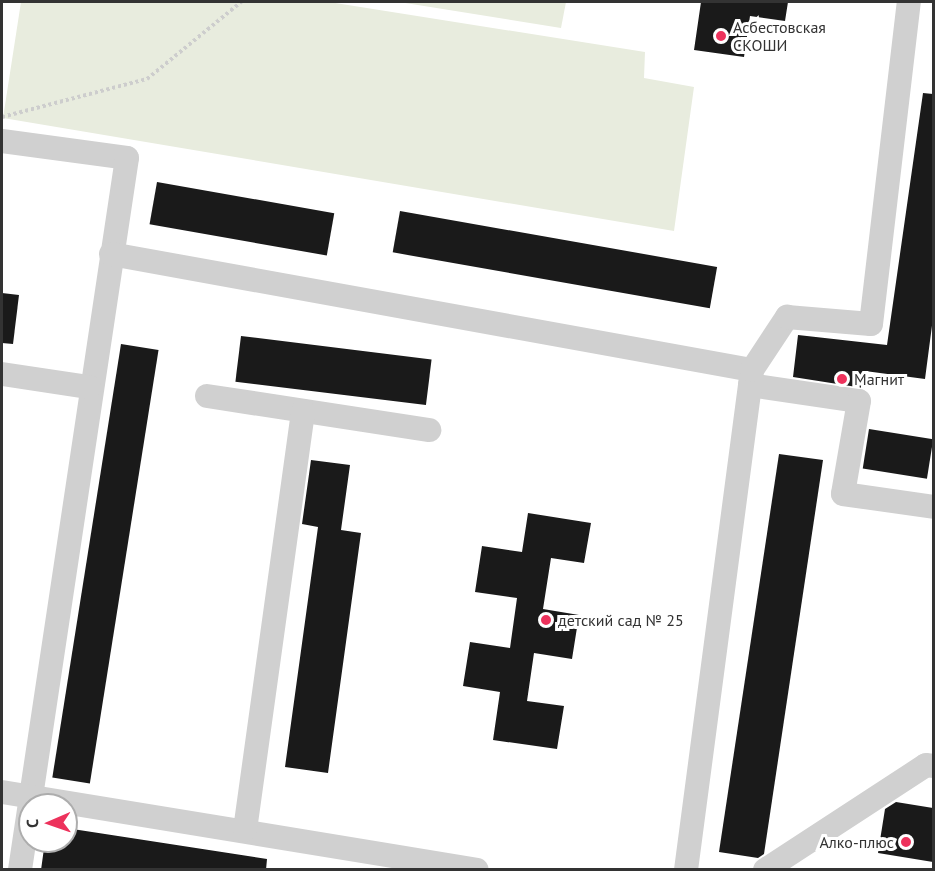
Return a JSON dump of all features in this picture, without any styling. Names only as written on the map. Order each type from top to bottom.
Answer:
[{"type":"lane","points":[[686,870],[751,378],[786,317],[871,324],[909,2]]},
{"type":"lane","points":[[2,141],[127,158],[89,387],[27,793]]},
{"type":"lane","points":[[111,254],[860,401],[843,494],[933,507]]},
{"type":"lane","points":[[2,374],[89,387]]},
{"type":"lane","points":[[207,396],[429,430]]},
{"type":"lane","points":[[245,830],[303,411]]},
{"type":"lane","points":[[765,870],[926,765],[933,766]]},
{"type":"lane","points":[[2,792],[18,794]]},
{"type":"lane","points":[[78,803],[477,870]]},
{"type":"lane","points":[[20,870],[22,853]]},
{"type":"path","points":[[2,117],[147,79],[241,2]]},
{"type":"shaded area","points":[[21,2],[329,2],[645,52],[644,78],[694,87],[674,231],[3,118]]},
{"type":"shaded area","points":[[399,2],[566,2],[561,28]]},
{"type":"building","name":"Асбестовская СКОШИ","points":[[701,2],[788,2],[785,21],[750,16],[744,57],[694,50]]},
{"type":"building","points":[[923,93],[933,94],[933,318],[925,379],[865,371],[863,388],[793,377],[798,335],[887,345]]},
{"type":"building","points":[[157,182],[334,213],[327,256],[150,224]]},
{"type":"building","points":[[400,211],[717,267],[710,308],[393,252]]},
{"type":"building","points":[[2,293],[19,295],[13,344],[2,343]]},
{"type":"building","points":[[241,336],[432,359],[426,405],[235,382]]},
{"type":"building","points":[[121,344],[159,350],[90,784],[52,778]]},
{"type":"building","points":[[869,429],[933,439],[927,479],[863,469]]},
{"type":"building","points":[[779,454],[823,460],[764,854],[758,858],[719,852]]},
{"type":"building","points":[[311,460],[350,465],[341,530],[361,533],[328,773],[285,767],[318,527],[302,524]]},
{"type":"building","points":[[528,513],[591,523],[584,563],[551,558],[543,609],[579,615],[572,659],[534,653],[527,701],[564,706],[557,749],[493,740],[500,692],[463,686],[470,642],[510,648],[517,598],[475,592],[482,546],[522,552]]},
{"type":"building","points":[[896,802],[933,808],[933,862],[878,853],[885,809]]},
{"type":"building","points":[[78,830],[267,859],[266,870],[41,870],[43,853],[78,853]]},
{"type":"place","name":"Асбестовская СКОШИ","points":[[721,36]]},
{"type":"place","name":"Магнит","points":[[842,379]]},
{"type":"place","name":"детский сад № 25","points":[[546,620]]},
{"type":"place","name":"Алко-плюс","points":[[906,842]]}]
